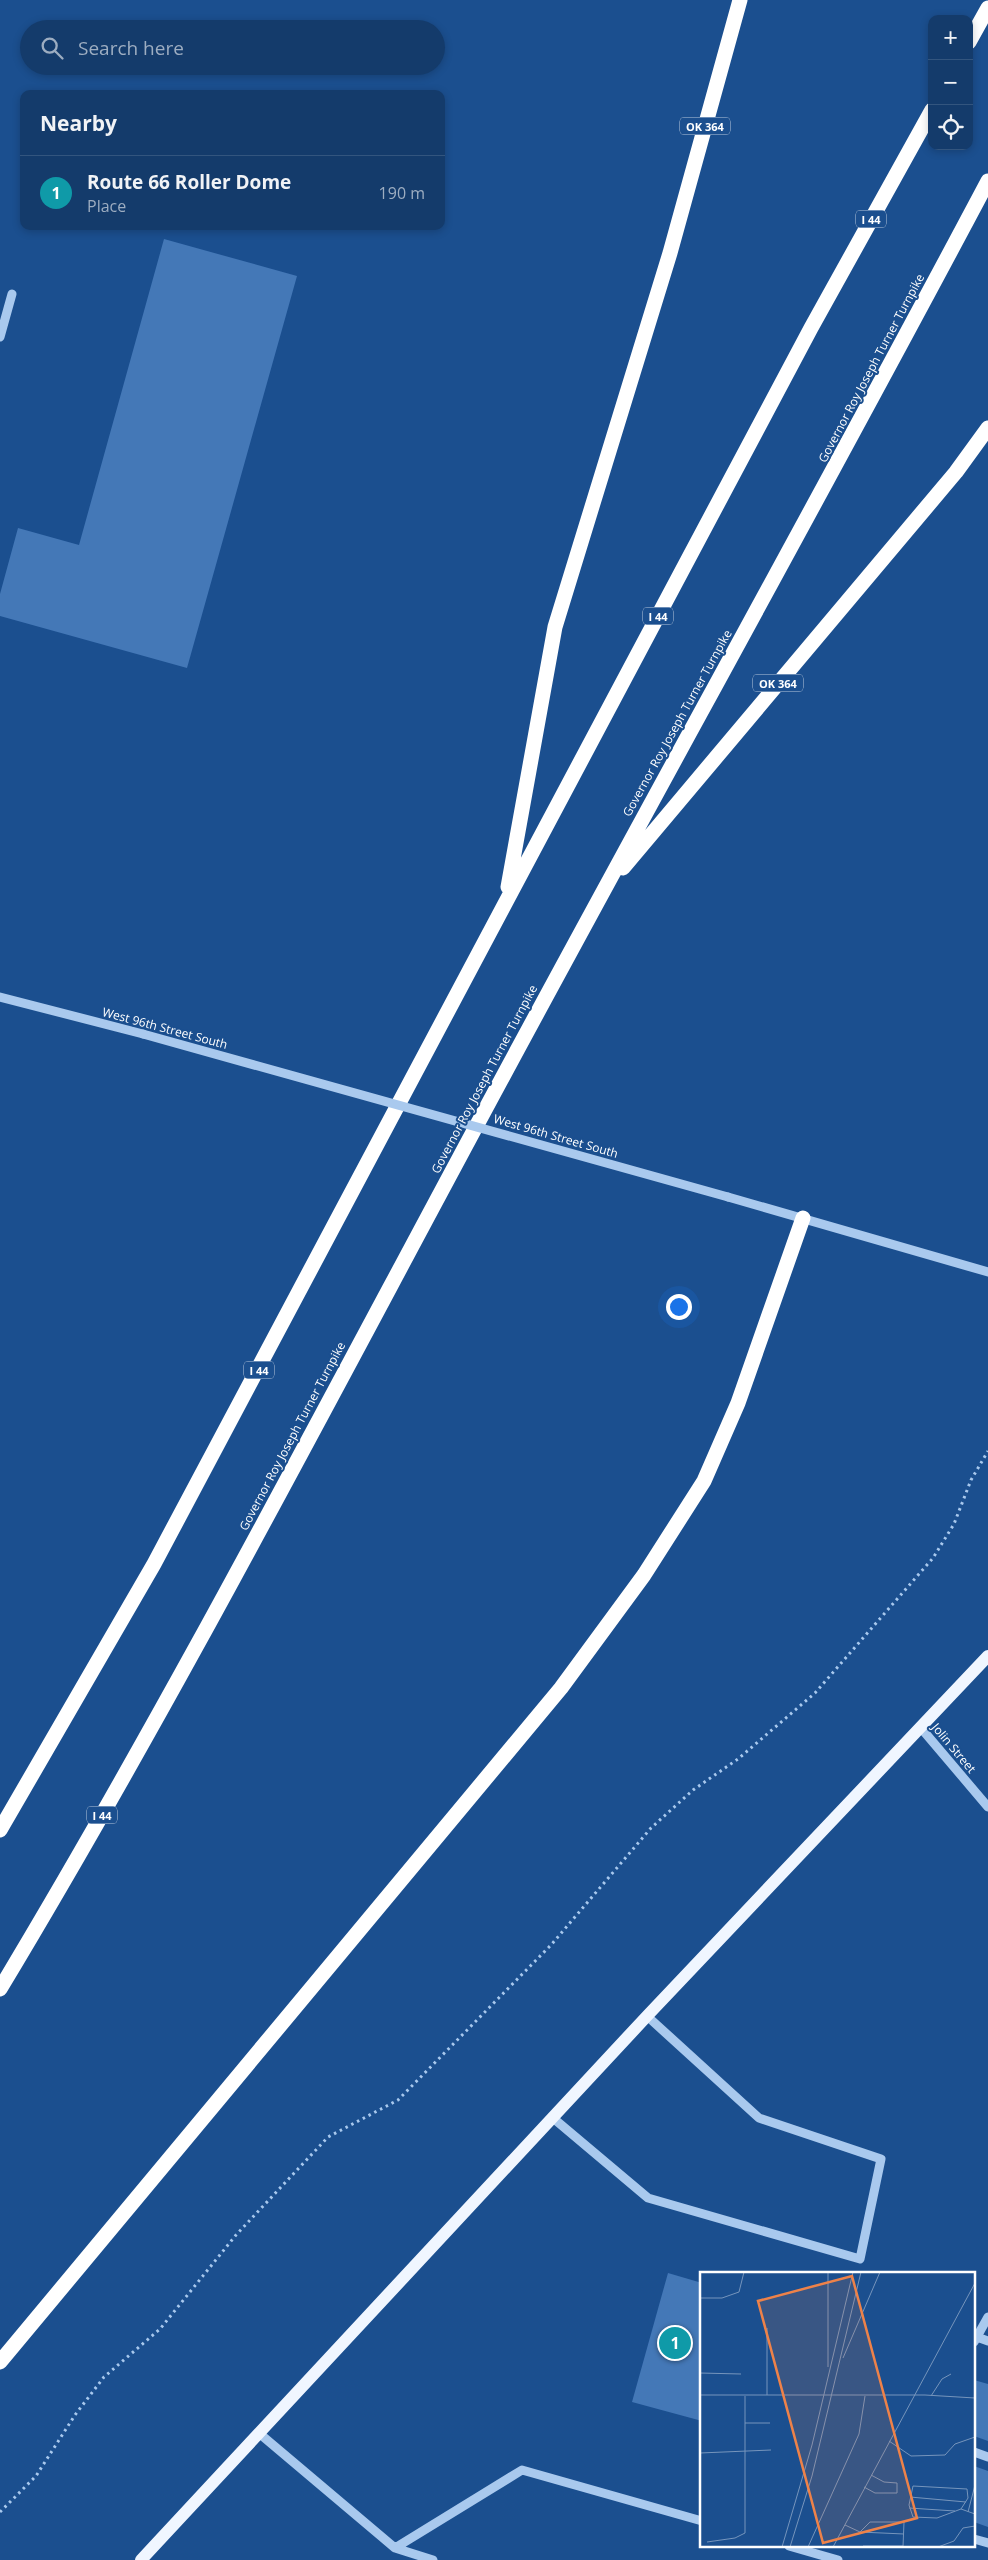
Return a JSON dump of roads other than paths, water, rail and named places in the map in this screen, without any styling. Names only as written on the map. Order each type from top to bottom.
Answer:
[{"type":"highway","name":"OK 364","points":[[505,903],[555,627],[670,253],[740,0]]},
{"type":"highway","points":[[973,35],[988,8]]},
{"type":"highway","name":"I 44","points":[[0,1830],[159,1555],[811,328],[928,117]]},
{"type":"highway","name":"Governor Roy Joseph Turner Turnpike","points":[[0,1989],[71,1871],[200,1639],[601,894],[882,382],[988,180]]},
{"type":"highway","name":"OK 364","points":[[601,894],[950,479],[988,428]]},
{"type":"highway","points":[[0,2362],[561,1688],[644,1576],[704,1481],[738,1402],[804,1218]]},
{"type":"main road","points":[[141,2560],[646,2016],[988,1656]]},
{"type":"street","points":[[0,337],[12,294]]},
{"type":"street","name":"West 96th Street South","points":[[0,997],[143,1034],[804,1218],[988,1272]]},
{"type":"street","name":"Jolin Street","points":[[921,1728],[988,1807]]},
{"type":"street","points":[[553,2118],[648,2198],[860,2260],[881,2159],[759,2118],[646,2016]]},
{"type":"street","points":[[988,2316],[976,2340],[988,2341]]},
{"type":"street","points":[[260,2434],[395,2548],[433,2560]]},
{"type":"street","points":[[976,2453],[988,2457]]},
{"type":"street","points":[[395,2548],[522,2470],[700,2521]]},
{"type":"street","points":[[976,2539],[988,2543]]},
{"type":"street","points":[[796,2548],[838,2560]]},
{"type":"place","name":"Route 66 Roller Dome","points":[[675,2343]]}]
